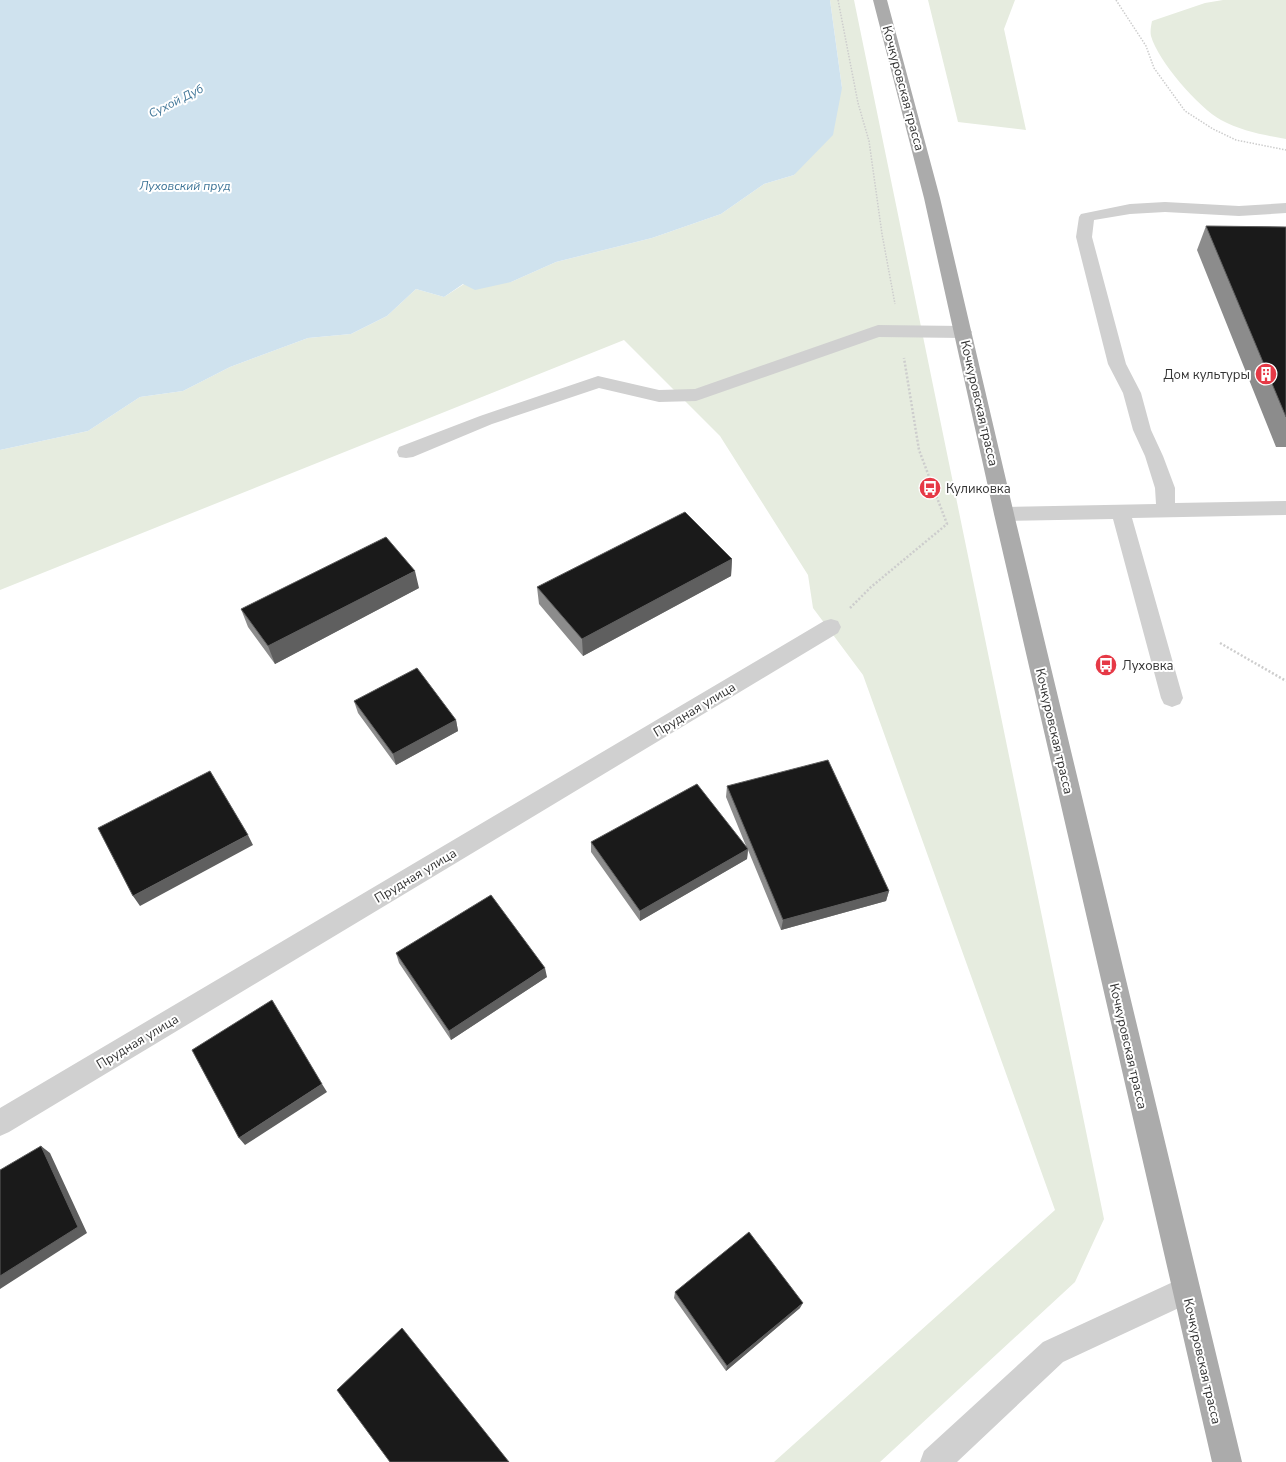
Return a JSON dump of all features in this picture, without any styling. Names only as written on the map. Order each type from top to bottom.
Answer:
[{"type":"main road","name":"Кочкуровская трасса","points":[[880,0],[932,198],[1004,514],[1227,1462]]},
{"type":"street","points":[[1175,511],[1154,456],[1142,430],[1132,393],[1117,364],[1084,237],[1087,217],[1130,209],[1166,207],[1239,210],[1286,208]]},
{"type":"street","points":[[406,452],[486,420],[598,382],[658,396],[696,395],[878,331],[963,332]]},
{"type":"street","points":[[1004,514],[1286,508]]},
{"type":"street","points":[[1121,512],[1172,698]]},
{"type":"street","name":"Прудная улица","points":[[0,1123],[831,627]]},
{"type":"street","points":[[935,1462],[1053,1352],[1186,1290]]},
{"type":"path","points":[[838,0],[858,103],[869,141],[882,234],[896,310]]},
{"type":"path","points":[[1116,0],[1146,46],[1154,68],[1185,110],[1212,129],[1236,140],[1286,150]]},
{"type":"path","points":[[831,627],[871,587],[947,524],[919,450],[904,356]]},
{"type":"path","points":[[1220,643],[1286,681]]},
{"type":"shaded area","points":[[830,0],[854,0],[1104,1219],[1075,1282],[880,1462],[774,1462],[1055,1210],[863,675],[813,608],[808,575],[720,436],[624,340],[0,590],[0,450],[88,431],[140,397],[183,391],[230,367],[308,338],[351,334],[387,316],[416,289],[444,297],[464,284],[511,282],[556,262],[652,238],[721,214],[764,184],[794,175],[842,88]]},
{"type":"shaded area","points":[[928,0],[1015,0],[1004,29],[1026,130],[958,122]]},
{"type":"shaded area","points":[[1223,0],[1286,0],[1286,139],[1245,130],[1229,124],[1212,114],[1180,83],[1155,46],[1151,34],[1152,21],[1205,3]]},
{"type":"water","name":"Луховский пруд","points":[[0,0],[830,0],[842,88],[833,135],[794,175],[764,184],[721,214],[652,238],[556,262],[511,282],[475,290],[463,284],[444,297],[416,289],[387,316],[351,334],[308,338],[230,367],[183,391],[140,397],[88,431],[0,450]]},
{"type":"building","points":[[1206,226],[1286,227],[1286,417]]},
{"type":"building","points":[[685,512],[732,559],[582,639],[537,587]]},
{"type":"building","points":[[386,537],[415,571],[268,646],[241,609]]},
{"type":"building","points":[[417,668],[456,720],[393,754],[354,701]]},
{"type":"building","points":[[828,760],[889,891],[783,920],[727,786]]},
{"type":"building","points":[[210,771],[248,835],[133,896],[98,828]]},
{"type":"building","points":[[697,784],[748,849],[640,911],[591,842]]},
{"type":"building","points":[[491,895],[545,968],[449,1031],[396,953]]},
{"type":"building","points":[[272,1000],[322,1084],[239,1138],[192,1050]]},
{"type":"building","points":[[41,1146],[78,1227],[0,1276],[0,1170]]},
{"type":"building","points":[[749,1232],[803,1303],[727,1366],[675,1292]]},
{"type":"building","points":[[402,1328],[509,1462],[390,1462],[337,1390]]},
{"type":"place","name":"Дом культуры","points":[[1266,374]]},
{"type":"place","name":"Куликовка","points":[[930,488]]},
{"type":"place","name":"Луховка","points":[[1106,665]]},
{"type":"water label","name":"Сухой Дуб","points":[[176,101]]}]
